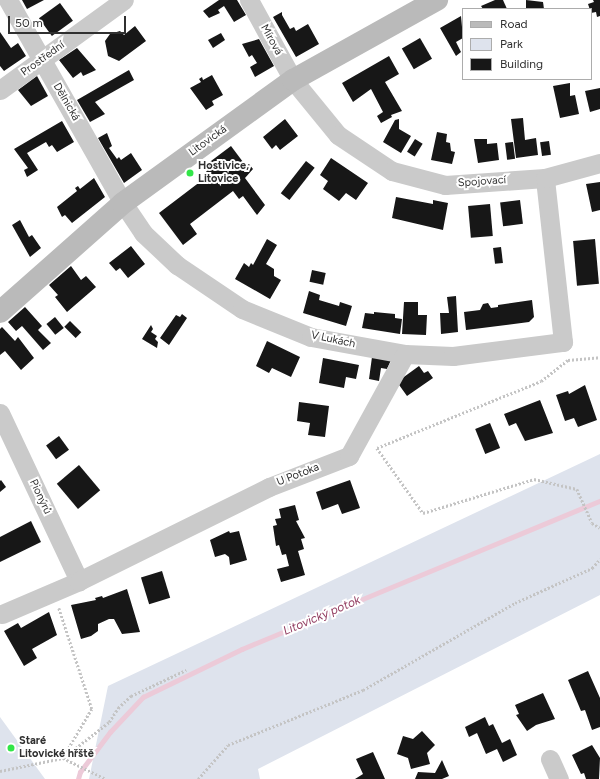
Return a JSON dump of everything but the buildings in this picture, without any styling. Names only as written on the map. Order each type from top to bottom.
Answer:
[{"type":"street","name":"Dělnická","points":[[8,0],[123,203]]},
{"type":"street","name":"Prostřední","points":[[0,90],[124,0]]},
{"type":"street","name":"Mírová","points":[[249,0],[293,80]]},
{"type":"street","name":"Litovická","points":[[0,312],[123,203],[293,80],[437,0]]},
{"type":"street","name":"Spojovací","points":[[293,80],[338,135],[392,171],[445,185],[545,178],[600,163]]},
{"type":"street","name":"V Lukách","points":[[123,203],[143,233],[178,265],[242,309],[311,337],[405,354],[453,356],[563,342],[545,178]]},
{"type":"street","points":[[349,456],[405,354]]},
{"type":"street","name":"Pionýrů","points":[[0,413],[79,581]]},
{"type":"street","name":"U Potoka","points":[[2,614],[79,581],[269,487],[349,456]]},
{"type":"street","points":[[550,759],[559,779]]},
{"type":"path","points":[[349,456],[377,448],[541,381],[568,360],[600,356]]},
{"type":"path","points":[[377,448],[423,513],[534,478],[577,489],[592,523],[600,528]]},
{"type":"path","points":[[198,779],[228,745],[363,690],[516,603],[592,568],[600,559]]},
{"type":"path","points":[[53,592],[92,709],[63,758]]},
{"type":"path","points":[[0,771],[63,758],[109,722],[118,708],[131,696],[186,670]]},
{"type":"path","points":[[63,758],[97,776],[106,779]]},
{"type":"green space","points":[[600,454],[600,595],[258,769],[260,779],[89,779],[108,686]]},
{"type":"green space","name":"Staré Litovické hřště","points":[[0,717],[45,779],[0,779]]},
{"type":"waterway","name":"Litovický potok","points":[[78,779],[80,772],[110,732],[143,697],[242,649],[600,501]]},
{"type":"place","name":"Hostivice, Litovice","points":[[190,173]]},
{"type":"place","name":"Staré Litovické hřště","points":[[11,748]]}]
